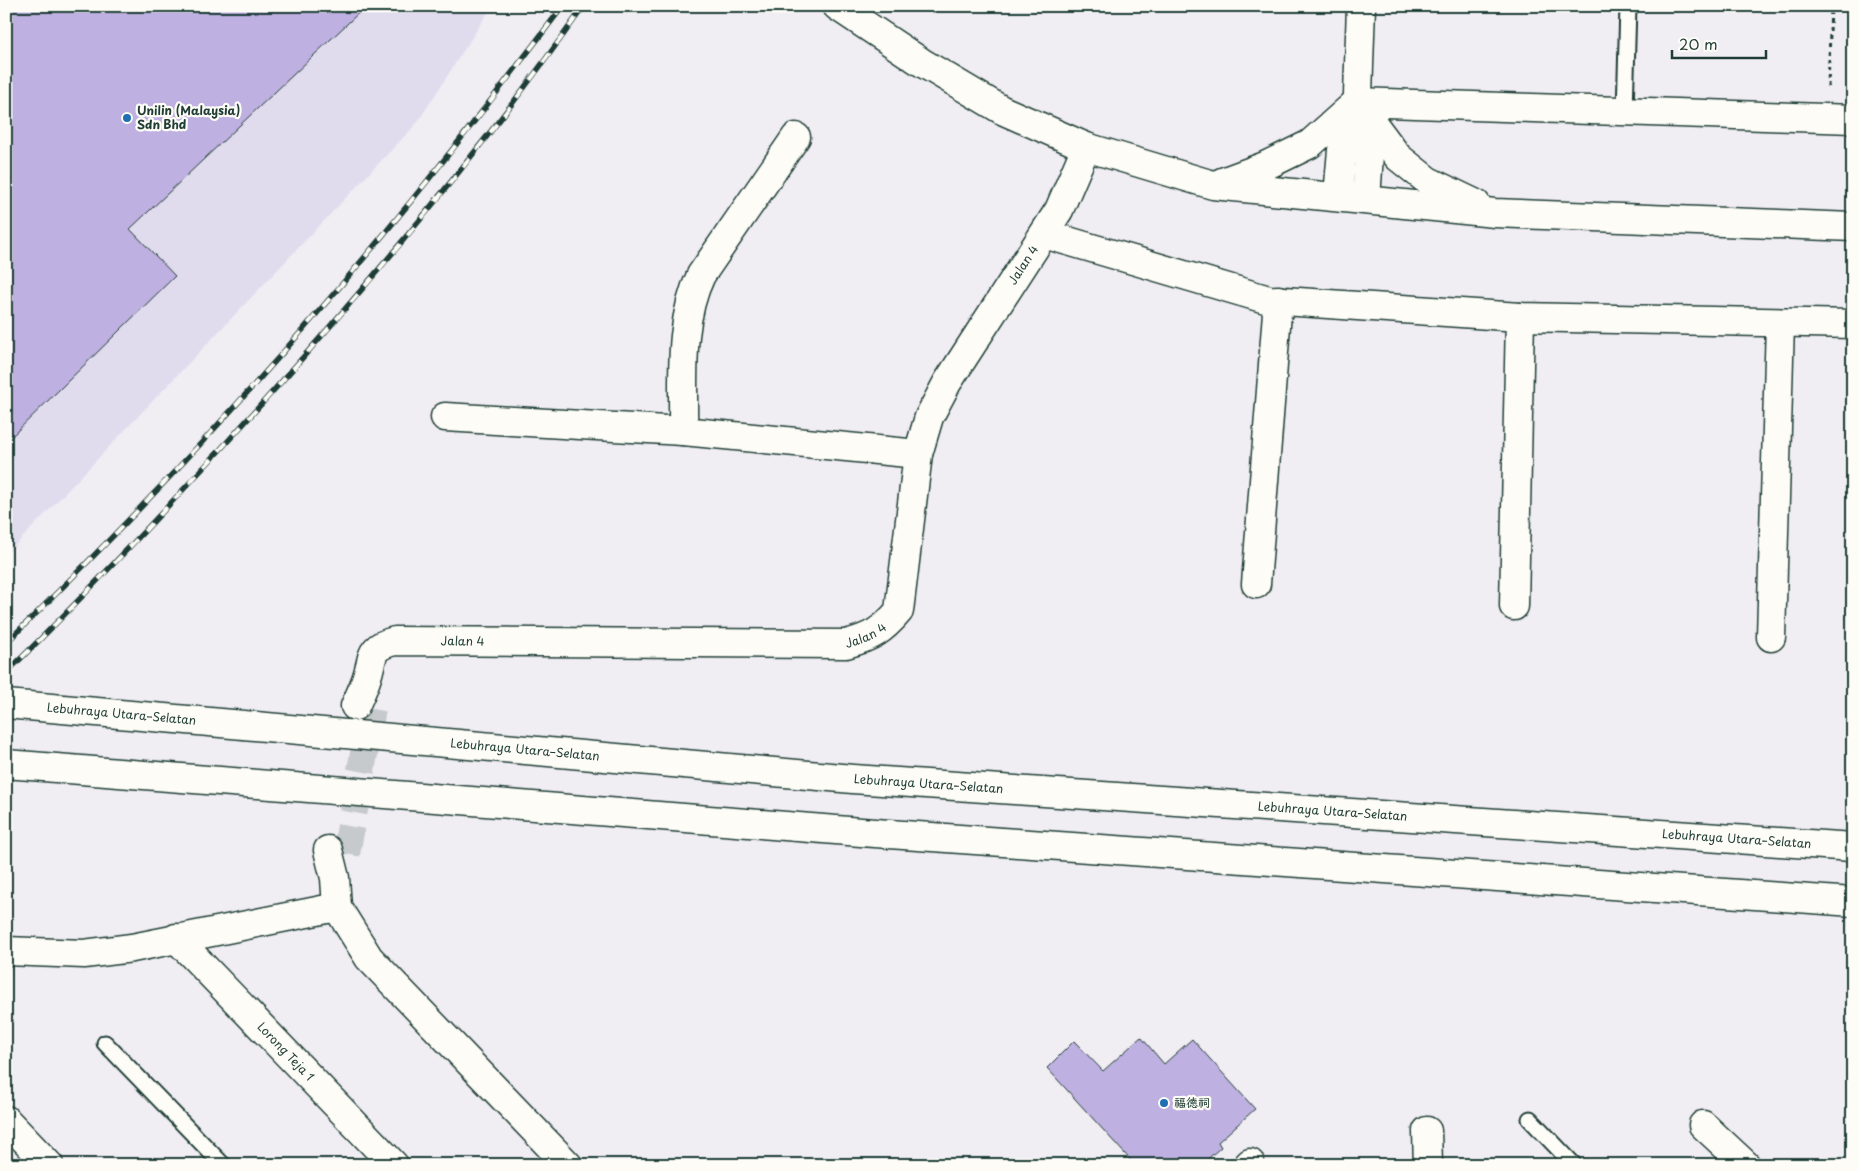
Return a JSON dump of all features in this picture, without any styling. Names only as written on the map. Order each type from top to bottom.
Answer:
[{"type":"main road","points":[[837,6],[921,62],[1002,110],[1086,146],[1213,185],[1495,213],[1853,226]]},
{"type":"main road","points":[[1361,6],[1357,113],[1369,154],[1366,199]]},
{"type":"main road","points":[[1213,185],[1265,166],[1310,144],[1357,113],[1625,111],[1840,118]]},
{"type":"main road","points":[[1338,196],[1342,150],[1357,113]]},
{"type":"main road","points":[[1357,113],[1398,157],[1428,181],[1495,213]]},
{"type":"main road","points":[[683,431],[685,327],[695,288],[701,275],[796,137]]},
{"type":"main road","name":"Jalan 4","points":[[363,708],[372,654],[377,648],[395,641],[846,644],[867,638],[884,629],[899,610],[918,454],[929,417],[947,382],[1062,204],[1086,146]]},
{"type":"main road","points":[[1044,234],[1278,300],[1520,317],[1853,324]]},
{"type":"main road","points":[[1256,584],[1278,300]]},
{"type":"main road","points":[[1514,606],[1520,317]]},
{"type":"main road","points":[[1771,636],[1780,323]]},
{"type":"main road","points":[[445,417],[683,431],[918,454]]},
{"type":"main road","name":"Lebuhraya Utara–Selatan","points":[[6,704],[853,779],[1853,847]]},
{"type":"main road","points":[[16,765],[871,833],[1853,902]]},
{"type":"main road","points":[[336,861],[338,908],[370,958],[568,1165]]},
{"type":"main road","points":[[6,951],[84,954],[132,948],[338,908]]},
{"type":"main road","name":"Lorong Teja 1","points":[[176,938],[394,1165]]},
{"type":"main road","points":[[6,1120],[49,1165]]},
{"type":"main road","points":[[1703,1125],[1746,1165]]},
{"type":"main road","points":[[1427,1131],[1428,1165]]},
{"type":"lane","points":[[1625,111],[1628,6]]},
{"type":"lane","points":[[105,1043],[223,1165]]},
{"type":"lane","points":[[1530,1119],[1574,1165]]},
{"type":"path","points":[[1831,6],[1840,118]]},
{"type":"shaded area","points":[[6,6],[492,6],[417,123],[6,555]]},
{"type":"building","name":"Unilin (Malaysia) Sdn Bhd","points":[[6,6],[366,6],[130,229],[175,276],[6,442]]},
{"type":"building","name":"福德祠","points":[[1141,1037],[1164,1064],[1192,1039],[1255,1109],[1218,1142],[1221,1147],[1201,1165],[1135,1165],[1047,1068],[1074,1041],[1103,1071]]},
{"type":"tunnel","points":[[346,854],[372,709]]},
{"type":"railway","points":[[6,643],[159,489],[305,328],[440,165],[563,6]]},
{"type":"railway","points":[[6,673],[140,536],[266,399],[362,290],[454,179],[584,6]]},
{"type":"place","name":"Unilin (Malaysia) Sdn Bhd","points":[[127,118]]},
{"type":"place","name":"福德祠","points":[[1164,1103]]}]
